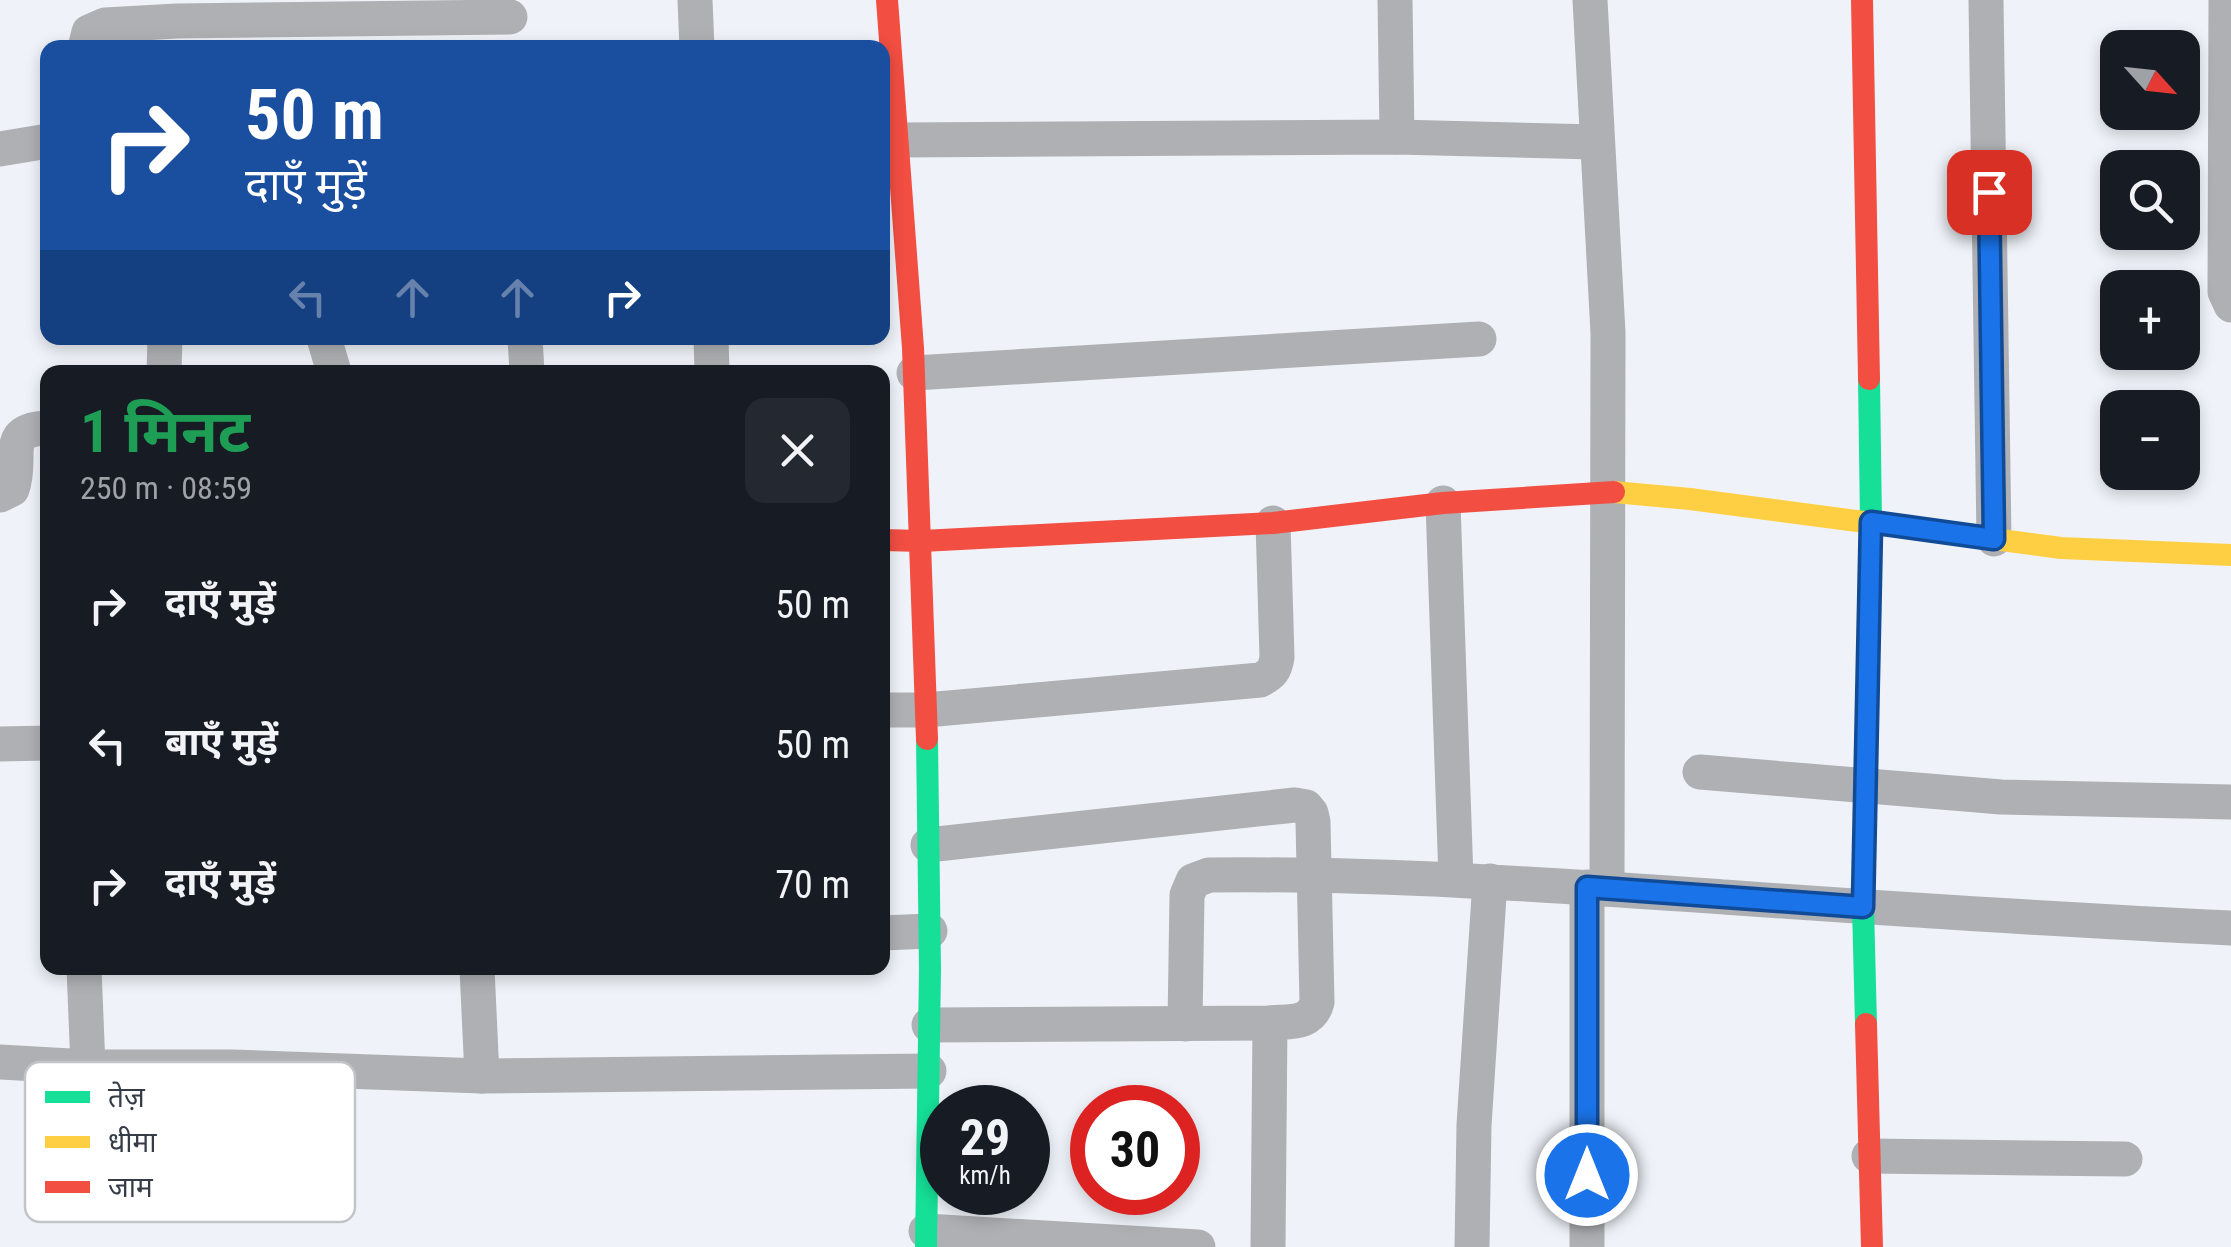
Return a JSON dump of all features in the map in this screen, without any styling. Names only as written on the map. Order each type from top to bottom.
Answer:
[{"type":"street","points":[[695,0],[698,40]]},
{"type":"street","points":[[887,0],[900,140],[922,541],[930,931],[926,1239],[1198,1247]]},
{"type":"street","points":[[1396,0],[1398,137]]},
{"type":"street","points":[[1587,1247],[1609,492],[1608,333],[1590,0]]},
{"type":"street","points":[[1862,0],[1871,522],[1863,907],[1872,1247]]},
{"type":"street","points":[[1986,0],[1994,539]]},
{"type":"street","points":[[2226,0],[2225,292],[2231,305]]},
{"type":"street","points":[[88,40],[90,32],[105,25],[307,34],[510,21]]},
{"type":"street","points":[[900,140],[1398,137],[1596,142]]},
{"type":"street","points":[[0,149],[40,142]]},
{"type":"street","points":[[914,373],[1479,339]]},
{"type":"street","points":[[0,495],[12,489],[15,482],[18,437],[23,431],[40,428]]},
{"type":"street","points":[[890,540],[1273,523],[1443,503],[1609,492],[1690,499],[2061,548],[2231,555]]},
{"type":"street","points":[[1443,503],[1473,880],[1472,1247]]},
{"type":"street","points":[[890,710],[1260,680],[1271,675],[1277,657],[1273,523]]},
{"type":"street","points":[[0,744],[40,743]]},
{"type":"street","points":[[1700,772],[2001,797],[2231,802]]},
{"type":"street","points":[[928,845],[1295,805],[1306,807],[1311,813],[1317,1002],[1306,1020],[1270,1023],[929,1026]]},
{"type":"street","points":[[1185,1024],[1187,895],[1193,881],[1209,875],[1473,880],[2231,928]]},
{"type":"street","points":[[890,932],[930,931]]},
{"type":"street","points":[[84,975],[88,1062]]},
{"type":"street","points":[[477,975],[482,1076]]},
{"type":"street","points":[[1268,1247],[1270,1023]]},
{"type":"street","points":[[0,1062],[25,1063]]},
{"type":"street","points":[[355,1071],[482,1076],[929,1072]]},
{"type":"street","points":[[1869,1156],[2125,1159]]},
{"type":"traffic: fast","points":[[1866,1024],[1863,907],[1871,522],[1869,379]]},
{"type":"traffic: fast","points":[[926,1247],[930,969],[927,739]]},
{"type":"traffic: slow","points":[[1614,492],[2061,548],[2231,555]]},
{"type":"traffic: jam","points":[[887,0],[890,40]]},
{"type":"traffic: jam","points":[[1862,0],[1869,379]]},
{"type":"traffic: jam","points":[[890,40],[913,348],[927,739]]},
{"type":"traffic: jam","points":[[890,540],[1273,523],[1443,503],[1614,492]]},
{"type":"traffic: jam","points":[[1866,1024],[1872,1247]]},
{"type":"route","points":[[1587,1175],[1587,887],[1863,907],[1871,522],[1994,539],[1989,192]]}]
